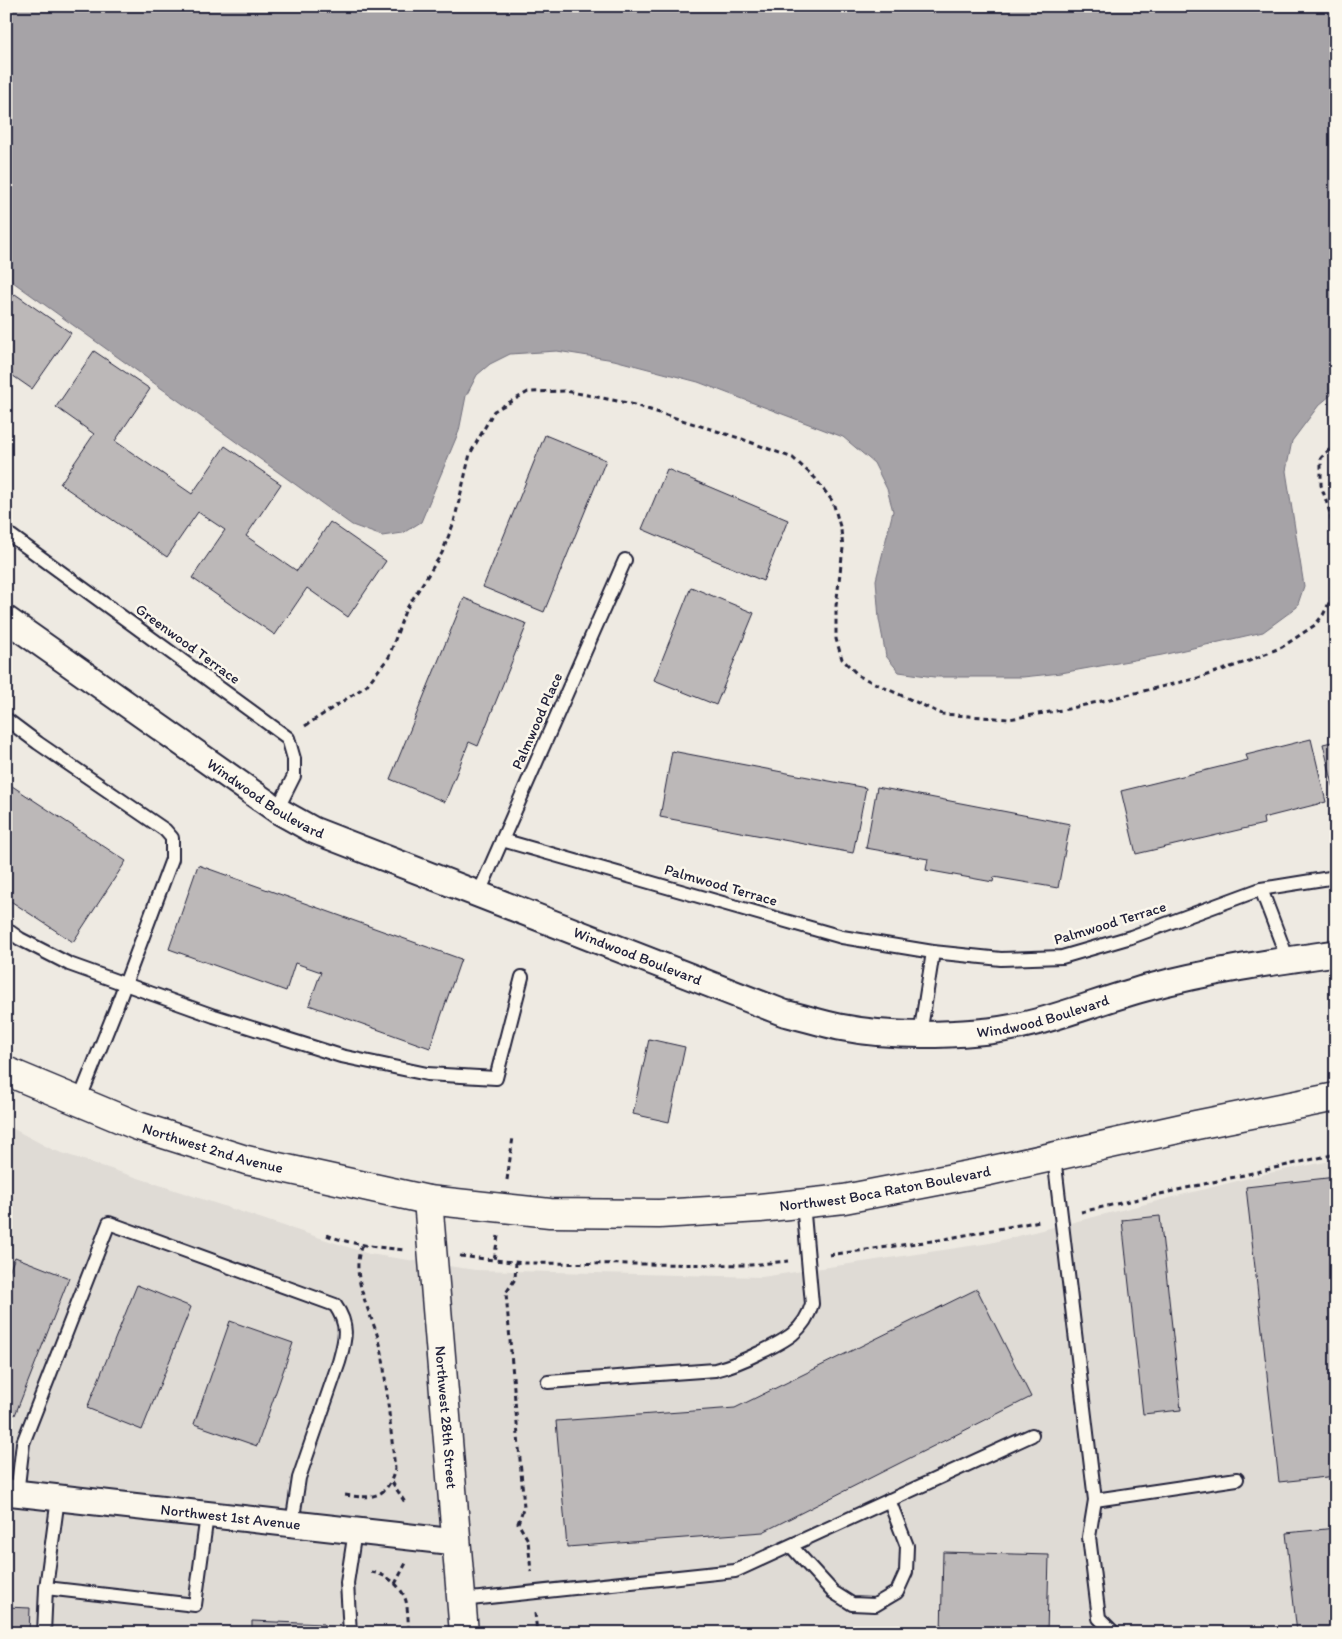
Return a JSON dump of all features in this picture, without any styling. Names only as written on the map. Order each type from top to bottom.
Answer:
[{"type":"street","name":"Windwood Boulevard","points":[[6,619],[277,810],[313,830],[784,1013],[839,1027],[920,1035],[980,1032],[1036,1022],[1146,988],[1231,968],[1336,954]]},
{"type":"street","name":"Northwest 2nd Avenue","points":[[6,1071],[138,1126],[246,1160],[428,1200]]},
{"type":"street","name":"Northwest Boca Raton Boulevard","points":[[428,1200],[550,1213],[659,1214],[760,1208],[844,1199],[984,1172],[1336,1096]]},
{"type":"street","name":"Northwest 28th Street","points":[[428,1200],[464,1633]]},
{"type":"street","name":"Northwest 1st Avenue","points":[[12,1493],[456,1542]]},
{"type":"lane","name":"Greenwood Terrace","points":[[6,532],[288,738]]},
{"type":"lane","name":"Palmwood Place","points":[[478,895],[625,560]]},
{"type":"lane","points":[[6,719],[165,830],[172,838],[172,859],[79,1101]]},
{"type":"lane","points":[[277,810],[294,776],[294,758],[288,738]]},
{"type":"lane","name":"Palmwood Terrace","points":[[502,840],[842,937],[933,952],[1001,959],[1062,956],[1131,937],[1261,889],[1336,877]]},
{"type":"lane","points":[[1261,889],[1288,960]]},
{"type":"lane","points":[[6,929],[20,939],[68,964],[214,1016],[341,1056],[427,1074],[496,1078],[522,977]]},
{"type":"lane","points":[[920,1035],[933,952]]},
{"type":"lane","points":[[1054,1157],[1095,1500],[1090,1537],[1098,1618],[1114,1633]]},
{"type":"lane","points":[[548,1382],[715,1370],[736,1365],[794,1334],[810,1314],[812,1304],[803,1203]]},
{"type":"lane","points":[[12,1493],[23,1442],[109,1223],[335,1306],[342,1315],[346,1328],[344,1345],[299,1478],[292,1524]]},
{"type":"lane","points":[[461,1600],[735,1571],[1032,1435]]},
{"type":"lane","points":[[1095,1500],[1238,1479]]},
{"type":"lane","points":[[44,1633],[46,1588],[58,1498]]},
{"type":"lane","points":[[791,1546],[833,1592],[852,1604],[874,1605],[897,1592],[906,1572],[906,1546],[890,1500]]},
{"type":"lane","points":[[46,1588],[195,1605],[207,1515]]},
{"type":"lane","points":[[350,1633],[347,1583],[355,1531]]},
{"type":"path","points":[[288,738],[366,686],[389,657],[405,611],[442,553],[454,522],[470,454],[494,411],[528,392],[566,391],[628,403],[742,439],[793,458],[815,478],[833,502],[842,530],[843,548],[836,606],[836,639],[842,659],[859,676],[942,714],[1009,719],[1058,710],[1198,678],[1249,661],[1282,647],[1315,625],[1323,615],[1333,595],[1336,579]]},
{"type":"path","points":[[1336,443],[1321,458],[1321,485],[1330,513],[1336,558]]},
{"type":"path","points":[[345,1495],[364,1498],[381,1494],[392,1482],[395,1469],[382,1348],[364,1298],[359,1270],[358,1254],[362,1245]]},
{"type":"path","points":[[516,1262],[514,1279],[506,1293],[524,1506],[518,1523],[528,1540],[536,1633]]},
{"type":"path","points":[[392,1482],[406,1504]]},
{"type":"path","points":[[395,1584],[409,1556]]},
{"type":"path","points":[[401,1592],[406,1601],[408,1633]]},
{"type":"shaded area","points":[[6,6],[1336,6],[1336,391],[1319,405],[1292,441],[1286,471],[1304,586],[1297,607],[1263,632],[1162,655],[1061,673],[1023,677],[934,677],[899,672],[886,656],[879,619],[876,580],[893,511],[887,489],[874,463],[843,437],[698,382],[614,360],[557,351],[510,354],[490,364],[477,375],[466,396],[459,431],[421,522],[403,533],[382,536],[352,525],[6,277]]},
{"type":"shaded area","points":[[6,1125],[53,1150],[369,1254],[475,1270],[762,1277],[990,1243],[1269,1173],[1336,1160],[1336,1633],[6,1633]]},
{"type":"building","points":[[15,294],[71,333],[32,389],[6,371],[6,307]]},
{"type":"building","points":[[94,351],[150,389],[115,441],[192,494],[225,446],[281,484],[246,536],[297,571],[330,522],[386,561],[348,617],[307,588],[275,635],[192,578],[225,530],[198,512],[167,557],[60,484],[94,434],[56,407]]},
{"type":"building","points":[[545,435],[606,460],[544,612],[483,587]]},
{"type":"building","points":[[667,469],[788,520],[763,581],[642,529]]},
{"type":"building","points":[[691,587],[754,613],[716,705],[654,680]]},
{"type":"building","points":[[464,598],[527,624],[478,746],[469,742],[445,802],[390,779]]},
{"type":"building","points":[[1311,739],[1326,802],[1263,818],[1264,824],[1136,854],[1121,791],[1248,760],[1246,755]]},
{"type":"building","points":[[1336,741],[1336,797],[1323,744]]},
{"type":"building","points":[[672,751],[866,788],[853,853],[660,817]]},
{"type":"building","points":[[6,782],[126,861],[73,942],[6,898]]},
{"type":"building","points":[[877,787],[1070,824],[1058,888],[994,877],[993,882],[926,870],[928,859],[866,848]]},
{"type":"building","points":[[198,865],[461,959],[430,1048],[309,1005],[321,972],[295,963],[286,991],[169,949]]},
{"type":"building","points":[[649,1039],[685,1047],[669,1122],[633,1114]]},
{"type":"building","points":[[1336,1177],[1336,1476],[1279,1482],[1246,1187]]},
{"type":"building","points":[[1160,1216],[1181,1410],[1143,1414],[1122,1220]]},
{"type":"building","points":[[15,1257],[69,1278],[15,1415],[6,1411],[6,1279]]},
{"type":"building","points":[[137,1285],[191,1307],[142,1430],[87,1408]]},
{"type":"building","points":[[977,1289],[1031,1397],[763,1532],[567,1547],[556,1421],[735,1408]]},
{"type":"building","points":[[230,1321],[293,1343],[257,1446],[194,1424]]},
{"type":"building","points":[[1336,1528],[1336,1633],[1297,1633],[1286,1533]]},
{"type":"building","points":[[943,1552],[1049,1555],[1047,1633],[941,1633]]},
{"type":"building","points":[[6,1607],[30,1608],[29,1633],[6,1633]]},
{"type":"building","points":[[252,1621],[324,1624],[323,1633],[252,1633]]}]
